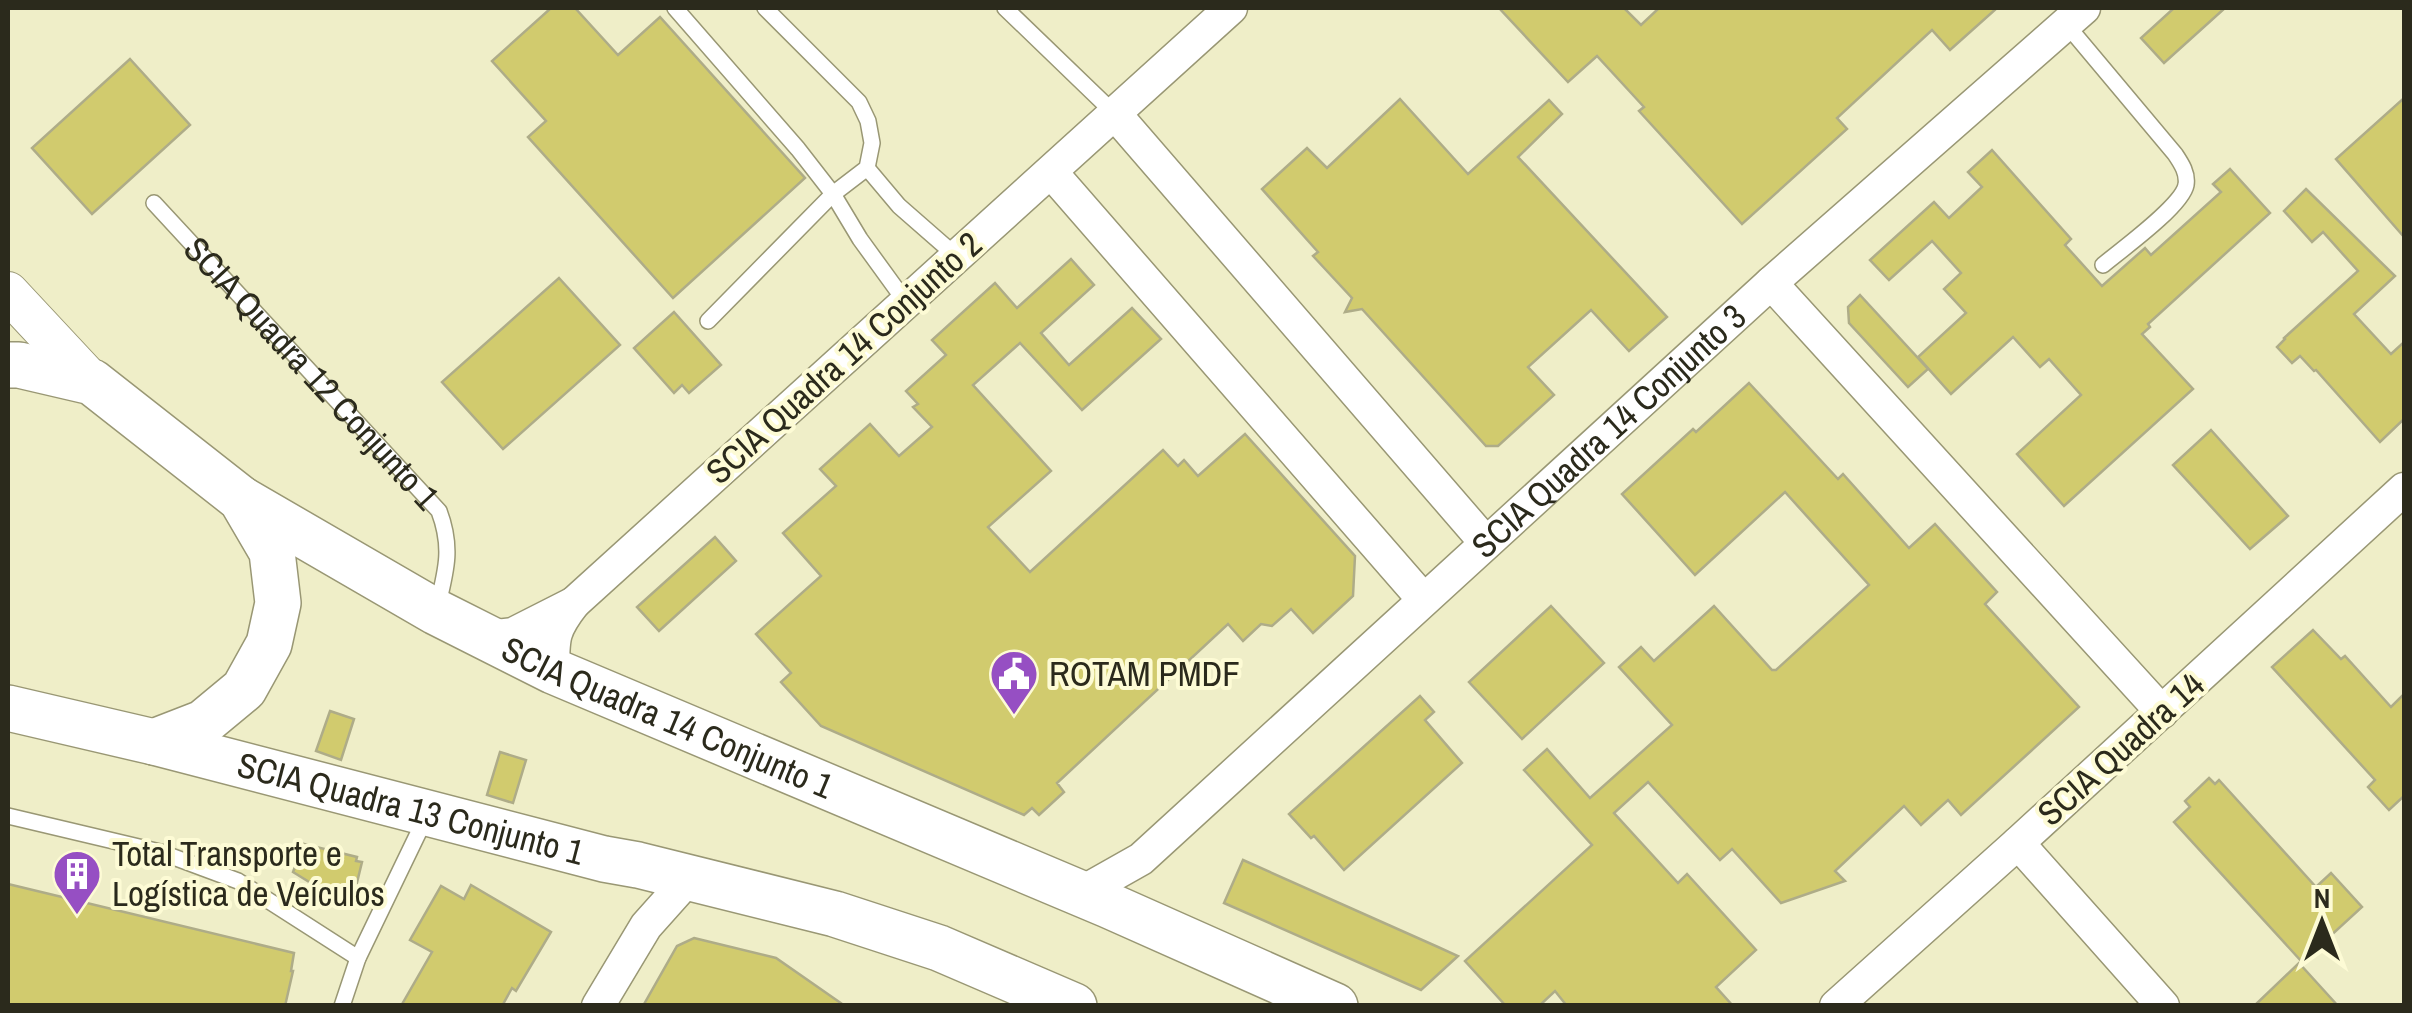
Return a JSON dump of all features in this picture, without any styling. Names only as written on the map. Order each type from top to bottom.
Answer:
[{"type":"main road","points":[[8,365],[19,364],[92,382],[241,499],[272,552],[278,603],[269,644],[244,690],[203,723],[154,742]]},
{"type":"main road","name":"SCIA Quadra 14 Conjunto 1","points":[[241,499],[436,612],[554,671],[1108,906]]},
{"type":"main road","name":"SCIA Quadra 13 Conjunto 1","points":[[8,708],[835,914],[922,942],[1074,1006]]},
{"type":"main road","points":[[1108,906],[1335,1006]]},
{"type":"street","name":"SCIA Quadra 14 Conjunto 2","points":[[574,603],[1231,8]]},
{"type":"street","name":"SCIA Quadra 14 Conjunto 3","points":[[1108,906],[1141,859],[1770,283],[2075,16]]},
{"type":"street","points":[[1115,114],[1486,543]]},
{"type":"street","points":[[1051,172],[1423,600]]},
{"type":"street","points":[[1770,283],[2162,712]]},
{"type":"street","points":[[8,292],[92,382]]},
{"type":"street","name":"SCIA Quadra 14","points":[[1836,1006],[2404,488]]},
{"type":"street","points":[[488,637],[512,634],[574,603]]},
{"type":"street","points":[[554,671],[558,623],[574,603]]},
{"type":"street","points":[[2018,843],[2163,1006]]},
{"type":"street","points":[[1108,906],[1141,859]]},
{"type":"street","points":[[646,926],[664,872]]},
{"type":"street","points":[[598,1006],[646,926],[664,872]]},
{"type":"lane","points":[[674,8],[834,194],[860,240],[905,301]]},
{"type":"lane","points":[[708,320],[834,194],[867,168],[872,144],[859,102],[765,8]]},
{"type":"lane","points":[[1005,8],[1115,114]]},
{"type":"lane","points":[[2075,16],[2175,154],[2184,169],[2186,185],[2177,202],[2103,265]]},
{"type":"lane","points":[[867,168],[899,206],[956,256]]},
{"type":"lane","name":"SCIA Quadra 12 Conjunto 1","points":[[154,203],[439,511],[447,530],[448,558],[436,612]]},
{"type":"lane","points":[[342,1006],[358,958],[428,814]]},
{"type":"lane","points":[[8,816],[160,852],[238,881],[358,958]]},
{"type":"building","points":[[551,8],[575,8],[618,55],[660,17],[805,178],[673,298],[528,137],[546,121],[492,61]]},
{"type":"building","points":[[1499,8],[1624,8],[1641,25],[1659,8],[1997,8],[1950,50],[1932,30],[1837,118],[1847,129],[1742,224],[1639,111],[1644,107],[1597,56],[1568,82]]},
{"type":"building","points":[[2174,8],[2225,8],[2164,63],[2141,38]]},
{"type":"building","points":[[130,59],[190,125],[92,214],[32,148]]},
{"type":"building","points":[[2404,98],[2404,237],[2336,159]]},
{"type":"building","points":[[1400,99],[1468,174],[1549,100],[1562,114],[1518,157],[1667,317],[1629,351],[1591,310],[1528,367],[1554,395],[1498,446],[1486,446],[1362,309],[1345,312],[1352,298],[1313,256],[1318,252],[1262,189],[1307,148],[1327,168]]},
{"type":"building","points":[[1992,150],[2071,239],[2065,245],[2102,286],[2145,248],[2151,255],[2221,192],[2213,184],[2230,169],[2270,213],[2148,324],[2150,327],[2142,334],[2193,389],[2064,506],[2017,454],[2081,395],[2049,359],[2040,367],[2013,337],[1951,394],[1918,357],[1966,313],[1944,289],[1961,273],[1932,241],[1889,280],[1870,260],[1934,202],[1949,218],[1982,187],[1968,172]]},
{"type":"building","points":[[2306,189],[2395,276],[2354,314],[2391,354],[2404,342],[2404,419],[2380,442],[2316,370],[2300,356],[2292,363],[2277,347],[2358,271],[2323,232],[2312,242],[2284,211]]},
{"type":"building","points":[[1071,259],[1094,285],[1041,333],[1069,365],[1132,308],[1161,339],[1082,410],[1020,343],[973,385],[1051,471],[988,527],[1030,572],[1163,450],[1178,466],[1184,460],[1198,476],[1245,434],[1355,556],[1353,596],[1313,633],[1291,609],[1272,626],[1261,624],[1243,641],[1228,624],[1057,783],[1064,792],[1039,815],[1032,808],[1024,815],[821,726],[781,682],[791,673],[756,634],[821,576],[783,533],[836,486],[820,469],[870,424],[899,456],[932,427],[913,407],[918,404],[906,391],[946,355],[932,340],[995,283],[1017,308]]},
{"type":"building","points":[[559,278],[620,345],[503,449],[442,382]]},
{"type":"building","points":[[1860,295],[1928,369],[1908,387],[1849,323],[1848,307]]},
{"type":"building","points":[[674,312],[721,365],[689,393],[682,385],[674,393],[634,348]]},
{"type":"building","points":[[1749,383],[1838,479],[1843,474],[1909,548],[1935,524],[1997,592],[1985,604],[2079,707],[1961,815],[1948,800],[1921,825],[1904,806],[1835,871],[1845,881],[1781,903],[1732,849],[1720,860],[1648,782],[1614,813],[1678,883],[1687,874],[1756,950],[1716,987],[1733,1006],[1567,1006],[1555,991],[1539,1006],[1506,1006],[1465,961],[1592,845],[1524,770],[1547,749],[1590,798],[1672,725],[1619,667],[1641,647],[1654,661],[1714,606],[1776,670],[1869,585],[1785,492],[1695,575],[1622,494]]},
{"type":"building","points":[[2211,430],[2288,516],[2250,549],[2173,465]]},
{"type":"building","points":[[715,537],[736,561],[659,631],[637,607]]},
{"type":"building","points":[[1551,606],[1604,663],[1522,739],[1469,682]]},
{"type":"building","points":[[2313,630],[2341,659],[2345,656],[2391,707],[2404,694],[2404,796],[2389,810],[2368,787],[2375,780],[2272,667]]},
{"type":"building","points":[[1420,696],[1434,712],[1425,720],[1462,763],[1344,870],[1289,814]]},
{"type":"building","points":[[330,711],[354,719],[341,760],[316,751]]},
{"type":"building","points":[[500,752],[526,760],[513,803],[487,795]]},
{"type":"building","points":[[2209,778],[2215,784],[2219,780],[2316,887],[2331,873],[2362,907],[2302,962],[2174,822],[2190,807],[2185,801]]},
{"type":"building","points":[[304,844],[357,857],[356,861],[362,862],[351,907],[335,892],[332,896],[293,872]]},
{"type":"building","points":[[1243,860],[1458,956],[1421,990],[1224,903]]},
{"type":"building","name":"Total Transporte e Logística de Veículos","points":[[8,884],[294,953],[285,1006],[8,1006]]},
{"type":"building","points":[[471,885],[551,932],[516,991],[512,988],[502,1006],[401,1006],[432,952],[410,940],[441,886],[464,899]]},
{"type":"building","points":[[694,938],[776,958],[845,1006],[643,1006],[677,946]]},
{"type":"building","points":[[2299,963],[2338,1006],[2254,1006]]},
{"type":"place","name":"ROTAM PMDF","points":[[1014,716]]},
{"type":"place","name":"Total Transporte e Logística de Veículos","points":[[77,916]]}]
